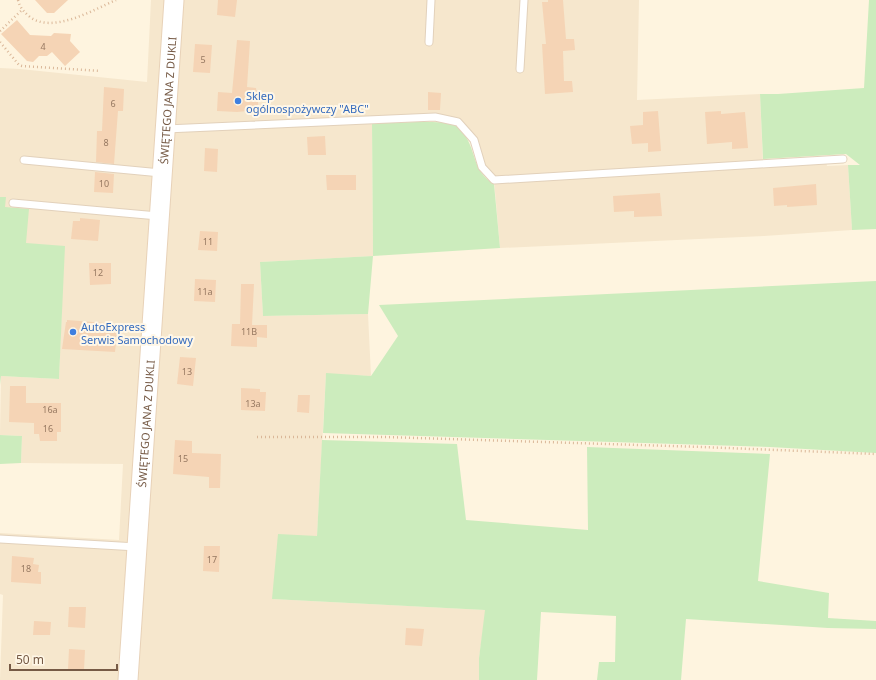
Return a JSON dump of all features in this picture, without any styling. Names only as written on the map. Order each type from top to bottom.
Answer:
[{"type":"main road","name":"ŚWIĘTEGO JANA Z DUKLI","points":[[128,680],[174,0]]},
{"type":"lane","points":[[429,42],[431,0]]},
{"type":"lane","points":[[520,69],[524,0]]},
{"type":"lane","points":[[166,129],[435,117],[458,122],[474,140],[482,167],[494,180],[843,159]]},
{"type":"lane","points":[[24,160],[163,173]]},
{"type":"lane","points":[[13,203],[160,216]]},
{"type":"lane","points":[[0,539],[137,547]]},
{"type":"path","points":[[18,0],[22,10],[40,23],[66,21],[116,0]]},
{"type":"path","points":[[0,31],[22,10]]},
{"type":"path","points":[[0,42],[22,66],[100,71]]},
{"type":"path","points":[[258,437],[386,437],[876,454]]},
{"type":"shaded area","points":[[151,0],[639,0],[637,100],[760,94],[763,164],[826,162],[827,166],[848,165],[852,230],[764,236],[500,248],[494,180],[482,167],[474,140],[458,122],[435,117],[372,123],[373,256],[260,262],[263,316],[368,314],[371,376],[326,374],[317,536],[272,599],[486,610],[479,658],[479,680],[0,680],[3,595],[0,594],[0,533],[119,540],[123,464],[21,463],[22,436],[0,435],[1,376],[59,379],[62,302],[0,303],[0,68],[147,82]]},
{"type":"green space","points":[[869,0],[876,0],[876,229],[852,230],[848,165],[860,165],[846,154],[763,159],[760,94],[864,88]]},
{"type":"green space","points":[[438,122],[458,126],[468,141],[478,167],[487,179],[494,184],[500,248],[373,256],[372,123]]},
{"type":"green space","points":[[0,197],[6,197],[5,207],[29,209],[26,243],[65,246],[59,379],[1,376],[0,385]]},
{"type":"green space","points":[[373,256],[368,314],[263,316],[260,262]]},
{"type":"green space","points":[[876,281],[876,453],[770,447],[323,433],[326,373],[371,376],[398,336],[379,305]]},
{"type":"green space","points":[[0,435],[22,436],[21,463],[0,464]]},
{"type":"green space","points":[[322,440],[457,444],[466,520],[588,530],[587,447],[770,454],[758,581],[829,593],[828,618],[876,621],[876,629],[828,628],[686,619],[681,680],[597,680],[599,662],[615,662],[616,616],[541,612],[537,680],[479,680],[479,658],[485,610],[272,599],[278,534],[317,536]]},
{"type":"building","points":[[35,0],[68,0],[54,13],[47,13]]},
{"type":"building","points":[[218,0],[237,0],[235,17],[217,15]]},
{"type":"building","points":[[548,0],[563,0],[566,39],[574,39],[575,50],[563,51],[564,81],[572,81],[573,92],[545,94],[542,44],[546,44],[542,2],[548,2]]},
{"type":"building","points":[[17,20],[30,35],[51,36],[54,33],[71,34],[70,41],[80,52],[65,66],[52,52],[47,56],[39,56],[33,62],[27,61],[1,34]]},
{"type":"building","points":[[237,40],[250,41],[247,87],[256,88],[259,110],[237,112],[217,111],[218,92],[232,93]]},
{"type":"building","points":[[195,44],[212,45],[210,73],[193,72]]},
{"type":"building","points":[[104,87],[124,89],[123,111],[118,111],[114,164],[96,162],[97,131],[102,131]]},
{"type":"building","points":[[428,92],[441,93],[440,110],[428,110]]},
{"type":"building","points":[[658,111],[661,151],[648,152],[648,143],[632,144],[630,126],[643,125],[643,112]]},
{"type":"building","points":[[721,111],[721,114],[745,112],[748,148],[732,149],[732,142],[707,144],[705,112]]},
{"type":"building","points":[[325,136],[326,155],[308,155],[307,137]]},
{"type":"building","points":[[205,148],[218,149],[217,172],[204,171]]},
{"type":"building","points":[[95,172],[114,174],[113,193],[94,192]]},
{"type":"building","points":[[326,175],[356,175],[356,190],[327,190]]},
{"type":"building","points":[[816,184],[817,205],[787,207],[787,205],[774,206],[773,188]]},
{"type":"building","points":[[660,193],[662,216],[634,217],[634,211],[614,212],[613,196]]},
{"type":"building","points":[[80,218],[100,220],[98,241],[71,239],[73,221],[80,221]]},
{"type":"building","points":[[200,231],[218,232],[217,251],[198,250]]},
{"type":"building","points":[[89,263],[111,263],[111,284],[90,285]]},
{"type":"building","points":[[195,279],[216,280],[215,302],[194,301]]},
{"type":"building","points":[[241,284],[254,284],[252,325],[267,325],[267,338],[257,337],[257,347],[231,346],[232,324],[240,324]]},
{"type":"building","points":[[67,320],[118,324],[115,352],[62,349]]},
{"type":"building","points":[[180,357],[196,358],[193,386],[177,384]]},
{"type":"building","points":[[10,386],[26,386],[26,403],[61,403],[61,432],[57,432],[57,441],[40,441],[39,434],[34,434],[34,423],[9,422]]},
{"type":"building","points":[[241,388],[260,389],[260,392],[266,392],[265,411],[241,410]]},
{"type":"building","points":[[298,395],[310,395],[309,413],[297,412]]},
{"type":"building","points":[[175,440],[192,441],[192,453],[221,454],[220,488],[209,488],[209,477],[173,474]]},
{"type":"building","points":[[204,546],[220,546],[219,572],[203,571]]},
{"type":"building","points":[[12,556],[34,558],[33,564],[39,565],[38,572],[41,572],[41,584],[11,582]]},
{"type":"building","points":[[69,607],[86,607],[85,628],[68,627]]},
{"type":"building","points":[[34,621],[51,622],[50,635],[33,635]]},
{"type":"building","points":[[406,628],[424,629],[422,646],[405,645]]},
{"type":"building","points":[[69,649],[85,650],[84,670],[68,669]]},
{"type":"place","name":"Sklep ogólnospożywczy \"ABC\"","points":[[238,101]]},
{"type":"place","name":"AutoExpress Serwis Samochodowy","points":[[73,332]]}]
